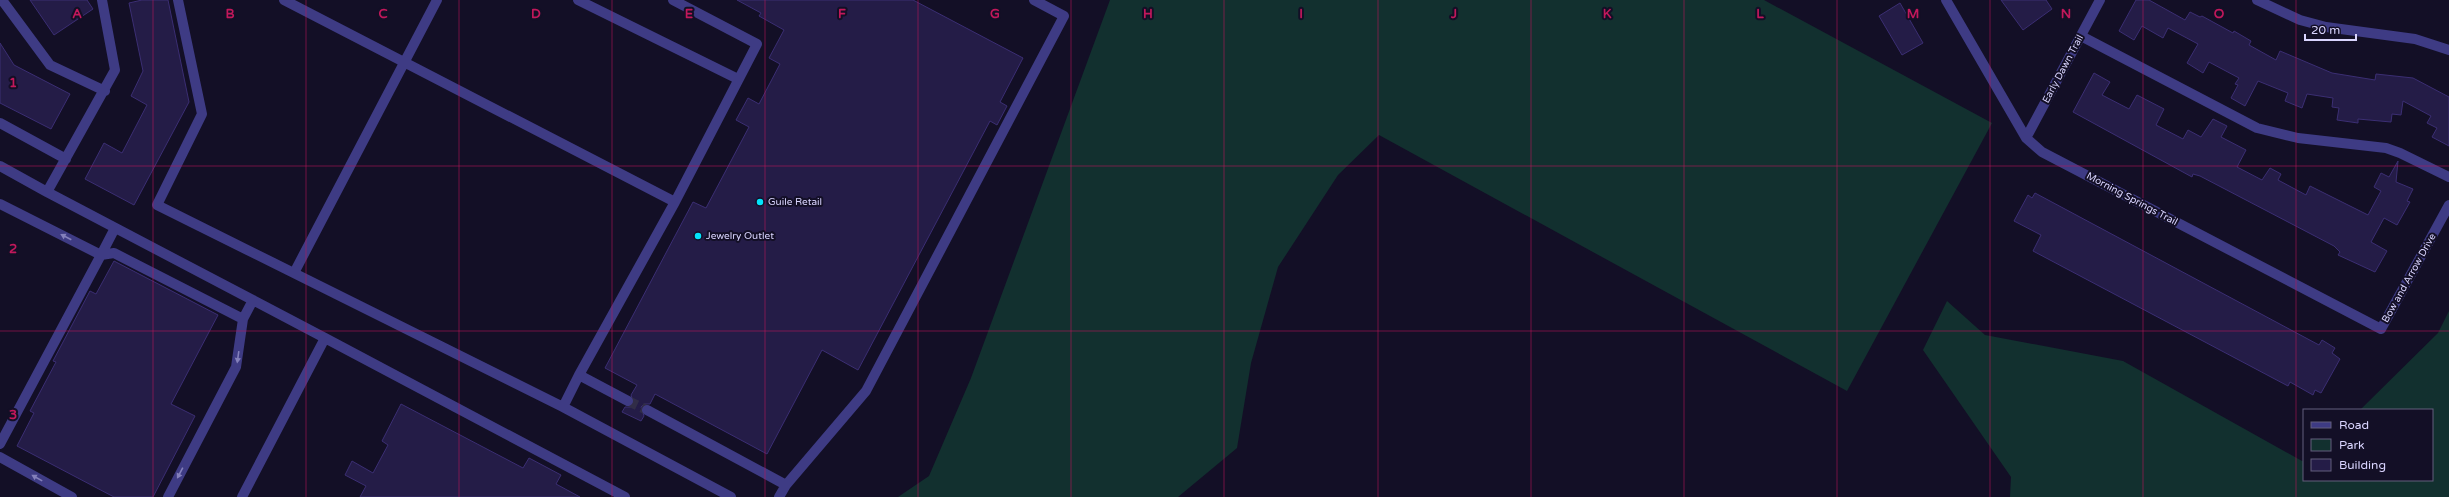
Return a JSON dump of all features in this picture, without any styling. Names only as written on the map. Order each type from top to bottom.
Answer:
[{"type":"street","points":[[2,0],[50,65],[105,91]]},
{"type":"street","points":[[48,192],[105,91],[115,70],[102,0]]},
{"type":"street","points":[[178,0],[202,114],[158,205],[563,407],[731,497]]},
{"type":"street","points":[[284,0],[675,202]]},
{"type":"street","points":[[294,273],[437,0]]},
{"type":"street","points":[[578,0],[738,79]]},
{"type":"street","points":[[563,407],[578,375],[675,202],[757,44],[673,0]]},
{"type":"street","points":[[779,497],[786,485],[866,391],[1064,16],[1034,0]]},
{"type":"street","name":"Morning Springs Trail","points":[[1946,0],[2026,138],[2042,152],[2381,329]]},
{"type":"street","name":"Early Dawn Trail","points":[[2026,138],[2100,0]]},
{"type":"street","points":[[2257,0],[2300,20],[2326,27],[2415,39],[2449,50]]},
{"type":"street","points":[[2081,36],[2257,128],[2298,138],[2386,148],[2400,153],[2449,177]]},
{"type":"street","points":[[0,123],[66,159]]},
{"type":"street","points":[[0,166],[624,497]]},
{"type":"street","points":[[0,204],[100,255],[114,253],[243,319]]},
{"type":"street","name":"Bow and Arrow Drive","points":[[2381,329],[2449,205]]},
{"type":"street","points":[[0,444],[115,228]]},
{"type":"street","points":[[168,497],[236,368],[243,319],[253,300]]},
{"type":"street","points":[[242,497],[325,338]]},
{"type":"street","points":[[578,375],[628,401]]},
{"type":"street","points":[[646,410],[786,485]]},
{"type":"street","points":[[0,457],[72,497]]},
{"type":"green space","points":[[1110,0],[1764,0],[1992,123],[1847,391],[1379,135],[1338,175],[1278,267],[1251,363],[1237,448],[1178,497],[898,497],[929,476],[971,378]]},
{"type":"green space","points":[[1947,301],[1985,335],[2123,361],[2303,460],[2303,481],[2433,481],[2433,409],[2361,409],[2438,333],[2449,311],[2449,497],[2010,497],[2011,477],[1923,350]]},
{"type":"building","points":[[30,0],[87,0],[93,9],[54,35]]},
{"type":"building","points":[[142,0],[168,0],[189,102],[134,205],[85,179],[104,143],[122,153],[147,105],[131,96],[143,71],[129,3]]},
{"type":"building","points":[[737,0],[913,0],[1023,58],[1000,102],[1007,106],[997,125],[990,121],[858,370],[822,350],[767,454],[655,394],[650,404],[644,404],[641,407],[644,416],[641,421],[622,412],[625,407],[631,407],[634,404],[631,395],[637,385],[605,368],[693,202],[706,208],[749,127],[736,120],[748,98],[759,104],[780,64],[769,58],[784,30],[759,16],[761,13]]},
{"type":"building","points":[[2001,0],[2046,0],[2052,9],[2023,30]]},
{"type":"building","points":[[2136,0],[2149,0],[2185,20],[2190,12],[2200,17],[2202,16],[2251,41],[2249,45],[2276,60],[2280,51],[2332,73],[2375,80],[2376,74],[2413,78],[2449,97],[2449,146],[2432,137],[2437,128],[2427,123],[2431,116],[2403,101],[2401,115],[2392,114],[2391,122],[2358,119],[2358,123],[2337,120],[2339,108],[2332,107],[2333,98],[2307,94],[2302,108],[2285,101],[2288,93],[2258,81],[2245,106],[2231,98],[2238,85],[2235,84],[2239,78],[2209,62],[2203,73],[2187,63],[2198,44],[2168,28],[2163,38],[2142,26],[2134,40],[2119,31]]},
{"type":"building","points":[[1900,3],[1923,43],[1902,55],[1879,16]]},
{"type":"building","points":[[0,43],[14,65],[70,94],[51,129],[0,103]]},
{"type":"building","points":[[2094,73],[2110,82],[2102,95],[2129,109],[2137,95],[2164,109],[2156,125],[2183,139],[2188,130],[2201,137],[2213,119],[2227,126],[2221,137],[2246,150],[2237,167],[2262,180],[2270,168],[2281,174],[2278,180],[2306,195],[2310,186],[2368,215],[2381,191],[2374,187],[2381,173],[2389,177],[2398,161],[2396,182],[2413,189],[2407,201],[2410,202],[2397,225],[2384,218],[2371,242],[2387,251],[2375,272],[2338,255],[2340,252],[2334,246],[2200,176],[2193,174],[2192,177],[2073,112]]},
{"type":"building","points":[[2035,193],[2319,345],[2322,340],[2335,348],[2332,353],[2340,359],[2321,393],[2315,390],[2313,395],[2290,382],[2288,386],[2033,251],[2041,235],[2014,221],[2028,195],[2032,198]]},
{"type":"building","points":[[114,261],[218,315],[171,404],[195,416],[153,497],[114,497],[17,446],[34,413],[30,411],[56,362],[53,361],[90,291],[96,294]]},
{"type":"building","points":[[401,404],[523,468],[529,458],[561,475],[556,484],[580,497],[360,497],[366,486],[345,475],[352,461],[373,473],[388,445],[382,441]]},
{"type":"tunnel","points":[[628,401],[647,410]]},
{"type":"place","name":"Guile Retail","points":[[760,202]]},
{"type":"place","name":"Jewelry Outlet","points":[[698,236]]}]
